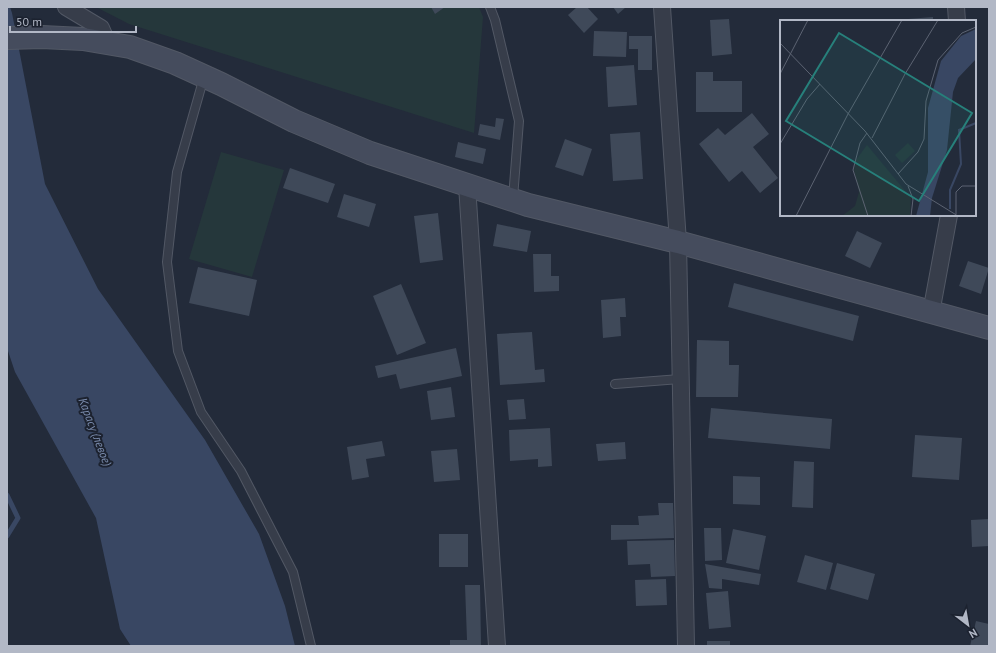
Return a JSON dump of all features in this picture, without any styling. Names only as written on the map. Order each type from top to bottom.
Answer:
[{"type":"street","points":[[66,7],[100,28],[107,42]]},
{"type":"street","points":[[662,7],[678,242],[686,646]]},
{"type":"street","points":[[956,7],[957,20]]},
{"type":"street","points":[[7,38],[42,37],[83,39],[130,47],[175,63],[294,121],[370,153],[528,205],[678,242],[989,328]]},
{"type":"street","points":[[468,185],[497,646]]},
{"type":"street","points":[[931,313],[949,216]]},
{"type":"lane","points":[[490,7],[495,20],[519,121],[513,200]]},
{"type":"lane","points":[[204,76],[177,172],[167,262],[178,351],[201,412],[241,471],[293,572],[311,646]]},
{"type":"lane","points":[[615,384],[680,378]]},
{"type":"shaded area","points":[[96,7],[479,7],[483,17],[474,133],[129,24]]},
{"type":"shaded area","points":[[221,152],[284,170],[252,277],[189,259]]},
{"type":"water","name":"Карасу (левое)","points":[[7,7],[10,7],[12,13],[45,184],[98,289],[205,440],[259,534],[285,606],[295,646],[131,646],[120,629],[96,518],[15,372],[7,348]]},
{"type":"building","points":[[431,7],[445,7],[435,14]]},
{"type":"building","points":[[577,7],[587,7],[598,19],[584,33],[568,15]]},
{"type":"building","points":[[613,7],[626,7],[618,14]]},
{"type":"building","points":[[933,17],[933,20],[908,19]]},
{"type":"building","points":[[729,19],[732,54],[712,56],[710,20]]},
{"type":"building","points":[[594,31],[627,32],[626,57],[593,56]]},
{"type":"building","points":[[629,36],[652,36],[652,70],[638,70],[638,49],[629,49]]},
{"type":"building","points":[[634,65],[637,105],[608,107],[606,67]]},
{"type":"building","points":[[696,72],[713,72],[713,81],[742,81],[742,112],[696,112]]},
{"type":"building","points":[[752,113],[769,134],[753,147],[778,178],[760,193],[742,171],[729,182],[699,144],[718,128],[725,135]]},
{"type":"building","points":[[496,118],[504,119],[500,140],[478,135],[480,124],[495,127]]},
{"type":"building","points":[[640,132],[643,179],[613,181],[610,134]]},
{"type":"building","points":[[565,139],[592,149],[583,176],[555,167]]},
{"type":"building","points":[[458,142],[486,149],[483,164],[455,157]]},
{"type":"building","points":[[290,168],[335,184],[328,203],[283,188]]},
{"type":"building","points":[[344,194],[376,204],[369,227],[337,217]]},
{"type":"building","points":[[438,213],[443,260],[420,263],[414,216]]},
{"type":"building","points":[[497,224],[531,231],[527,252],[493,246]]},
{"type":"building","points":[[857,231],[882,243],[870,268],[845,256]]},
{"type":"building","points":[[533,254],[551,254],[551,276],[559,276],[559,291],[534,292]]},
{"type":"building","points":[[968,261],[989,268],[981,294],[959,286]]},
{"type":"building","points":[[198,267],[257,280],[249,316],[189,303]]},
{"type":"building","points":[[734,283],[859,316],[853,341],[728,307]]},
{"type":"building","points":[[401,284],[426,343],[397,355],[373,296]]},
{"type":"building","points":[[625,298],[626,317],[620,317],[621,336],[603,338],[601,300]]},
{"type":"building","points":[[532,332],[535,370],[544,369],[545,382],[500,385],[497,334]]},
{"type":"building","points":[[697,340],[729,341],[729,365],[739,365],[738,397],[696,397]]},
{"type":"building","points":[[456,348],[462,376],[400,389],[396,374],[378,378],[375,366]]},
{"type":"building","points":[[451,387],[455,417],[431,420],[427,391]]},
{"type":"building","points":[[524,399],[526,419],[509,420],[507,400]]},
{"type":"building","points":[[711,408],[832,419],[830,449],[708,438]]},
{"type":"building","points":[[550,428],[552,466],[538,467],[538,459],[510,461],[509,430]]},
{"type":"building","points":[[915,435],[962,438],[959,480],[912,477]]},
{"type":"building","points":[[382,441],[385,456],[366,459],[369,477],[352,480],[347,447]]},
{"type":"building","points":[[625,442],[626,459],[598,461],[596,444]]},
{"type":"building","points":[[457,449],[460,480],[434,482],[431,451]]},
{"type":"building","points":[[794,461],[814,462],[813,508],[792,507]]},
{"type":"building","points":[[733,476],[760,477],[760,505],[733,504]]},
{"type":"building","points":[[658,503],[673,503],[674,538],[611,540],[611,525],[639,525],[638,516],[659,515]]},
{"type":"building","points":[[989,519],[989,546],[972,547],[971,520]]},
{"type":"building","points":[[704,528],[721,528],[722,560],[705,561]]},
{"type":"building","points":[[733,529],[766,536],[759,570],[726,563]]},
{"type":"building","points":[[439,534],[468,534],[468,567],[439,567]]},
{"type":"building","points":[[674,540],[675,576],[651,577],[650,564],[628,565],[627,541]]},
{"type":"building","points":[[805,555],[833,563],[826,590],[797,582]]},
{"type":"building","points":[[837,563],[875,574],[868,600],[830,589]]},
{"type":"building","points":[[705,564],[761,574],[759,585],[722,579],[722,589],[709,588]]},
{"type":"building","points":[[666,579],[667,605],[636,606],[635,580]]},
{"type":"building","points":[[465,585],[480,585],[481,646],[450,646],[450,640],[467,640]]},
{"type":"building","points":[[728,591],[731,627],[709,629],[706,593]]},
{"type":"building","points":[[976,621],[989,624],[989,646],[970,646]]},
{"type":"building","points":[[707,641],[730,641],[730,646],[707,646]]},
{"type":"waterway","points":[[7,495],[18,518],[7,536]]}]
